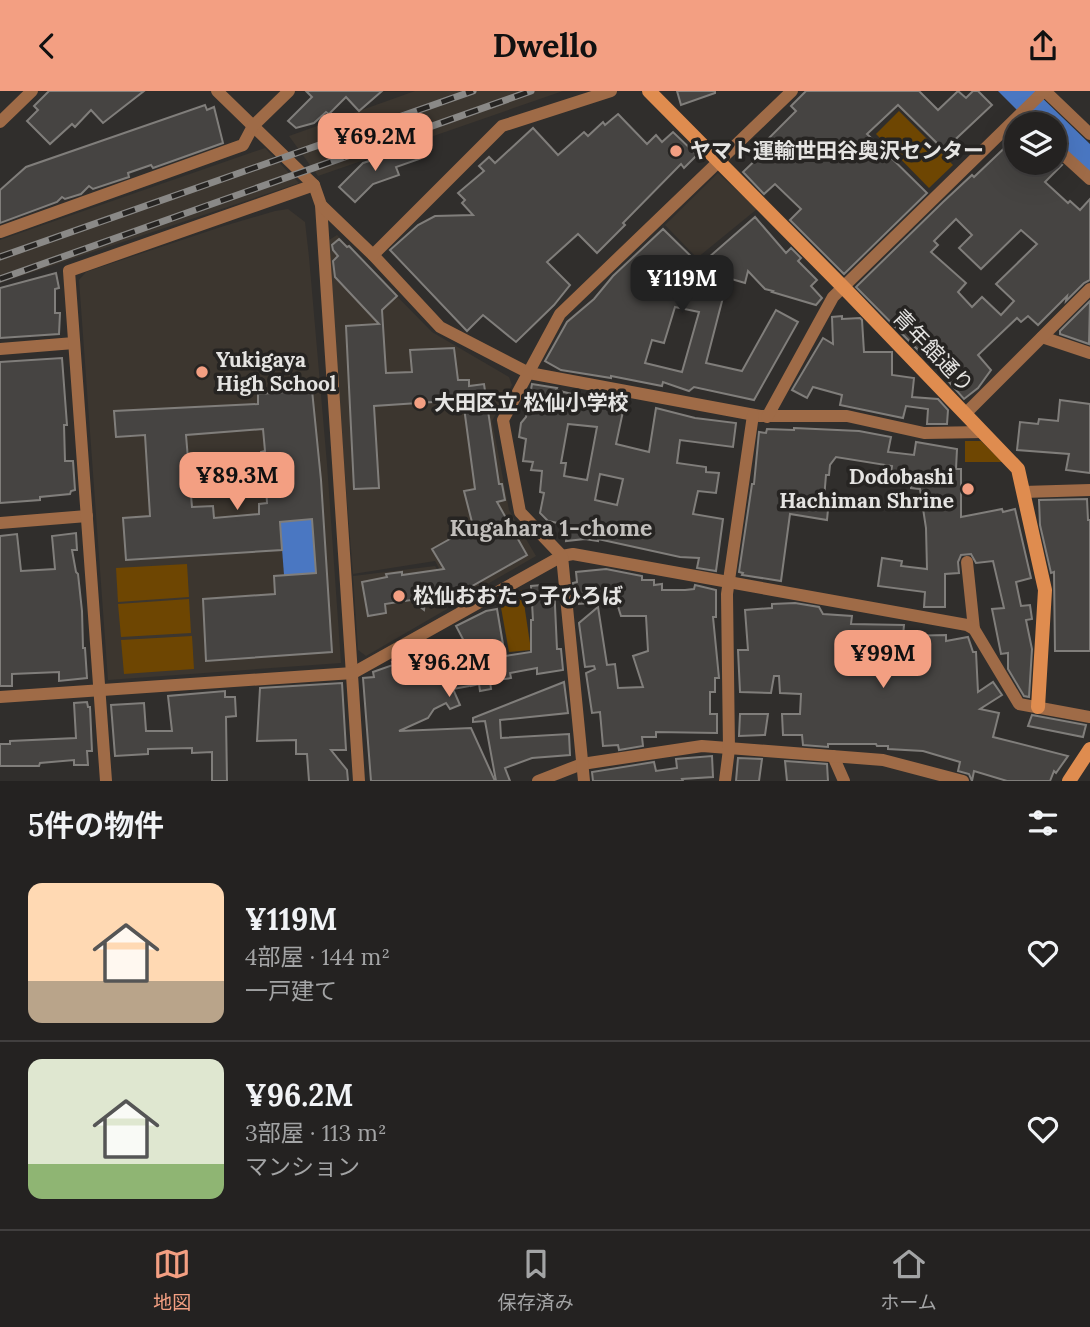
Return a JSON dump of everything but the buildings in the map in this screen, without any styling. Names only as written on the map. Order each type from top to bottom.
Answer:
[{"type":"street","points":[[0,122],[32,91]]},
{"type":"street","points":[[217,91],[314,185],[321,205],[359,781]]},
{"type":"street","points":[[0,233],[243,145],[253,126],[289,91]]},
{"type":"street","points":[[373,255],[502,126],[611,91]]},
{"type":"street","name":"青年館通り","points":[[649,91],[1016,466],[1045,590],[1038,707]]},
{"type":"street","points":[[584,781],[562,556],[520,512],[503,420],[560,314],[793,91]]},
{"type":"street","points":[[1030,112],[1045,91],[1090,134]]},
{"type":"street","points":[[767,417],[833,297],[1004,138]]},
{"type":"street","points":[[1067,158],[1090,179]]},
{"type":"street","points":[[106,781],[69,271],[314,185]]},
{"type":"street","points":[[321,205],[373,255],[440,327],[529,373],[767,417],[847,417],[924,433],[983,432]]},
{"type":"street","points":[[965,414],[1090,289]]},
{"type":"street","points":[[1042,337],[1090,353]]},
{"type":"street","points":[[0,349],[74,343]]},
{"type":"street","points":[[725,781],[729,749],[727,594],[753,415]]},
{"type":"street","points":[[1023,492],[1090,490]]},
{"type":"street","points":[[0,523],[87,516]]},
{"type":"street","points":[[0,697],[353,673],[562,556],[573,554],[967,625],[974,629]]},
{"type":"street","points":[[967,562],[974,629],[1019,704],[1090,717]]},
{"type":"street","points":[[538,781],[582,764],[702,746],[883,760],[963,781]]},
{"type":"street","points":[[1069,781],[1090,749]]},
{"type":"street","points":[[833,756],[844,781]]},
{"type":"shaded area","points":[[415,91],[563,91],[318,176],[289,136]]},
{"type":"shaded area","points":[[899,111],[953,165],[929,188],[876,134]]},
{"type":"shaded area","points":[[265,148],[299,183],[0,283],[0,240]]},
{"type":"shaded area","points":[[718,173],[757,209],[697,258],[665,225]]},
{"type":"shaded area","name":"Yukigaya High School","points":[[288,209],[305,222],[327,464],[341,663],[108,680],[79,280],[86,272],[224,226]]},
{"type":"shaded area","name":"大田区立 松仙小学校","points":[[337,235],[432,332],[509,377],[512,385],[492,421],[509,510],[536,556],[458,601],[450,588],[438,594],[447,609],[366,656],[358,650],[353,576],[435,566],[448,584],[435,561],[353,574],[326,242]]},
{"type":"shaded area","points":[[965,441],[981,441],[1002,462],[965,462]]},
{"type":"shaded area","points":[[187,564],[189,597],[118,602],[116,568]]},
{"type":"shaded area","points":[[522,590],[531,650],[509,652],[500,602]]},
{"type":"shaded area","points":[[189,599],[191,633],[121,637],[118,604]]},
{"type":"shaded area","points":[[192,636],[194,669],[124,674],[121,640]]},
{"type":"water","points":[[998,91],[1035,91],[1057,112],[1019,112]]},
{"type":"water","points":[[1067,122],[1090,144],[1090,177],[1067,157]]},
{"type":"water","points":[[312,519],[316,573],[284,575],[280,522]]},
{"type":"railway","points":[[0,257],[473,91]]},
{"type":"railway","points":[[0,279],[531,91]]},
{"type":"place","name":"ヤマト運輸世田谷奥沢センター","points":[[676,151]]},
{"type":"place","name":"Yukigaya High School","points":[[202,372]]},
{"type":"place","name":"大田区立 松仙小学校","points":[[420,403]]},
{"type":"place","name":"Dodobashi Hachiman Shrine","points":[[968,489]]},
{"type":"place","name":"松仙おおたっ子ひろば","points":[[399,596]]},
{"type":"district","name":"Kugahara 1-chome","points":[[551,528]]}]
